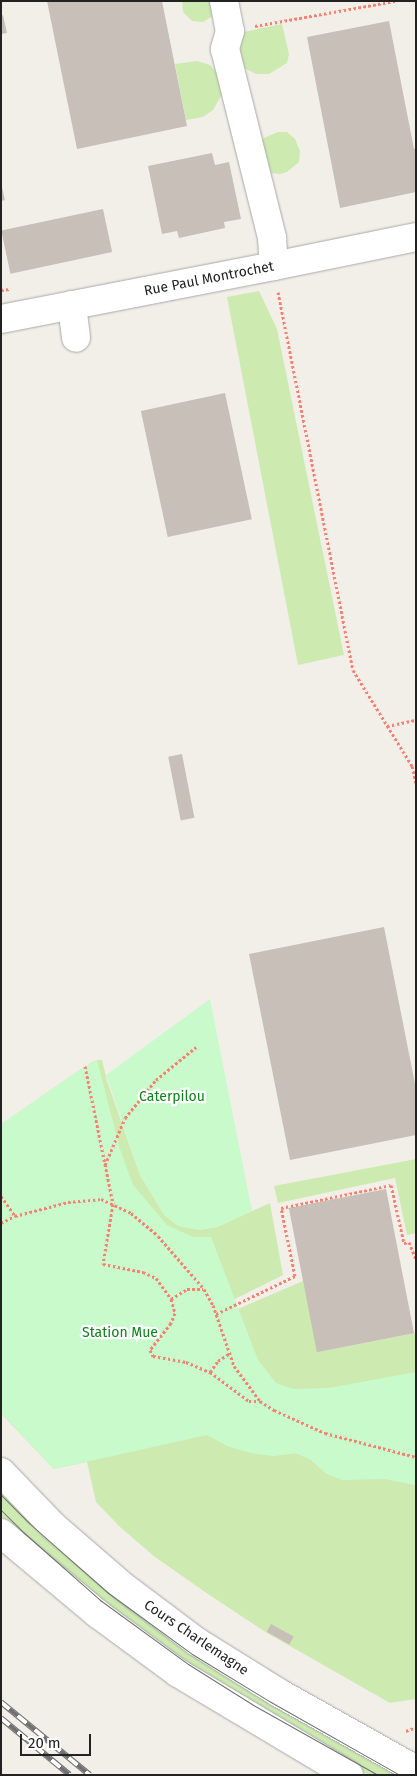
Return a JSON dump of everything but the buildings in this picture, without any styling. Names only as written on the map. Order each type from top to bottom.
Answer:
[{"type":"street","points":[[224,1],[230,31],[225,49],[272,238],[274,266]]},
{"type":"street","name":"Rue Paul Montrochet","points":[[1,319],[274,266],[416,236]]},
{"type":"street","points":[[72,306],[76,338]]},
{"type":"street","name":"Cours Charlemagne","points":[[1,1472],[52,1526],[125,1588],[198,1642],[279,1693],[416,1770]]},
{"type":"street","points":[[1,1533],[98,1614],[178,1674],[349,1775]]},
{"type":"path","points":[[230,31],[395,1]]},
{"type":"path","points":[[274,266],[353,670],[412,766],[416,783]]},
{"type":"path","points":[[387,726],[416,720]]},
{"type":"path","points":[[105,1166],[125,1118],[156,1080],[196,1047]]},
{"type":"path","points":[[85,1066],[112,1204],[102,1264],[143,1272],[156,1278],[171,1298],[175,1313],[171,1323],[150,1350],[153,1356],[186,1362],[210,1372],[249,1401],[260,1401]]},
{"type":"path","points":[[216,1314],[295,1276],[281,1208],[391,1185],[404,1244],[409,1242],[416,1259]]},
{"type":"path","points":[[1,1196],[15,1216]]},
{"type":"path","points":[[1,1223],[15,1216],[68,1202],[101,1199],[131,1213],[158,1236],[204,1289],[216,1314],[234,1366],[260,1401],[274,1410],[325,1432],[416,1458]]},
{"type":"path","points":[[171,1298],[187,1289],[204,1289]]},
{"type":"path","points":[[210,1372],[218,1361],[230,1353]]},
{"type":"path","points":[[406,1731],[416,1727]]},
{"type":"green space","points":[[182,1],[216,1],[213,16],[203,22],[192,21],[183,12]]},
{"type":"green space","points":[[282,24],[289,54],[287,63],[269,74],[256,74],[242,67],[235,55],[239,33]]},
{"type":"green space","points":[[197,61],[210,65],[217,73],[224,91],[213,110],[203,117],[186,120],[175,64]]},
{"type":"green space","points":[[278,132],[287,132],[295,139],[300,151],[299,162],[287,172],[280,174],[269,173],[259,146],[264,138]]},
{"type":"green space","points":[[259,291],[277,329],[344,655],[298,665],[227,297]]},
{"type":"green space","name":"Caterpilou","points":[[210,999],[252,1211],[217,1227],[199,1230],[178,1226],[165,1216],[140,1175],[106,1075]]},
{"type":"green space","name":"Station Mue","points":[[97,1060],[120,1149],[133,1185],[167,1225],[193,1237],[211,1237],[258,1360],[276,1383],[293,1389],[329,1388],[416,1372],[416,1485],[386,1479],[342,1480],[327,1474],[310,1459],[296,1453],[272,1456],[251,1453],[227,1446],[207,1435],[54,1469],[1,1413],[1,1124],[79,1070]]},
{"type":"green space","points":[[102,1060],[107,1081],[140,1175],[165,1216],[199,1230],[217,1227],[270,1203],[283,1275],[219,1307],[140,1211],[90,1063]]},
{"type":"green space","points":[[416,1159],[416,1233],[407,1235],[395,1178],[278,1203],[274,1186]]},
{"type":"green space","points":[[1,1234],[272,1456],[296,1453],[310,1459],[327,1474],[386,1479],[416,1485],[416,1699],[390,1703],[267,1633],[205,1592],[155,1557],[120,1527],[96,1502],[87,1462],[54,1469],[9,1422],[1,1413]]},
{"type":"green space","points":[[303,1281],[318,1352],[416,1333],[416,1380],[279,1393],[224,1315]]},
{"type":"green space","points":[[1,1483],[73,1552],[409,1775],[369,1775],[240,1702],[186,1666],[30,1544],[1,1515]]},
{"type":"tram line","points":[[1,1495],[29,1523],[107,1592],[192,1654],[269,1701],[400,1775]]},
{"type":"tram line","points":[[1,1510],[100,1600],[188,1664],[255,1706],[378,1775]]},
{"type":"railway","points":[[1,1702],[90,1775]]},
{"type":"railway","points":[[1,1718],[70,1775]]}]
